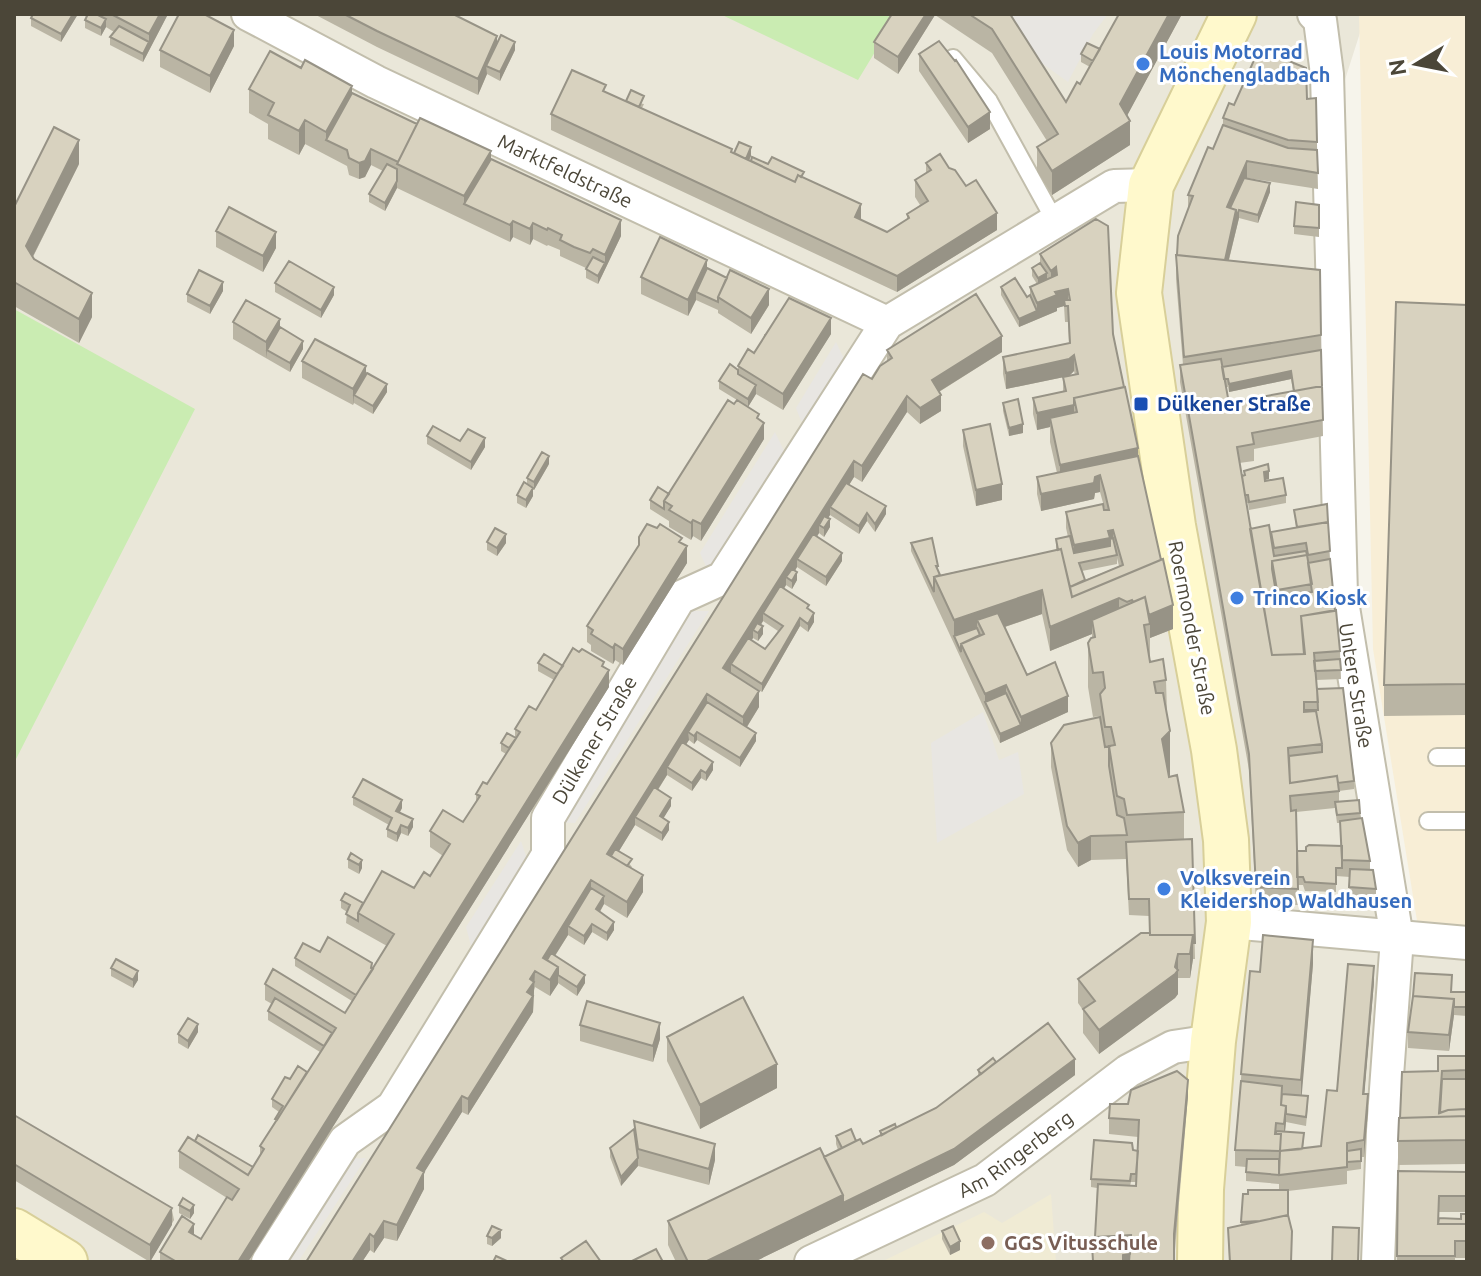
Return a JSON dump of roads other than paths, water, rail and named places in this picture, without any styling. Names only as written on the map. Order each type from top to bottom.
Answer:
[{"type":"street","name":"Marktfeldstraße","points":[[248,14],[376,82],[887,323]]},
{"type":"street","name":"Roermonder Straße","points":[[1200,1262],[1201,1189],[1213,1041],[1229,922],[1226,840],[1214,750],[1173,526],[1139,293],[1151,185],[1234,14]]},
{"type":"street","name":"Untere Straße","points":[[1314,14],[1320,20],[1327,74],[1341,595],[1397,938],[1383,1131],[1378,1262]]},
{"type":"street","name":"Dülkener Straße","points":[[268,1262],[345,1141],[393,1107],[402,1094],[548,855],[548,818],[679,598],[723,578],[887,323],[1114,186],[1151,185]]},
{"type":"street","points":[[1229,922],[1467,943]]},
{"type":"street","name":"Am Ringerberg","points":[[811,1262],[985,1180],[1128,1071],[1173,1047],[1213,1041]]},
{"type":"street","points":[[14,1231],[65,1262]]},
{"type":"lane","points":[[953,58],[989,101],[1055,221]]},
{"type":"lane","points":[[1437,757],[1467,757]]},
{"type":"lane","points":[[1428,821],[1467,821]]},
{"type":"place","name":"Louis Motorrad Mönchengladbach","points":[[1143,64]]},
{"type":"place","name":"Dülkener Straße","points":[[1141,404]]},
{"type":"place","name":"Trinco Kiosk","points":[[1237,598]]},
{"type":"place","name":"Volksverein Kleidershop Waldhausen","points":[[1164,889]]},
{"type":"place","name":"GGS Vitusschule","points":[[988,1243]]}]
